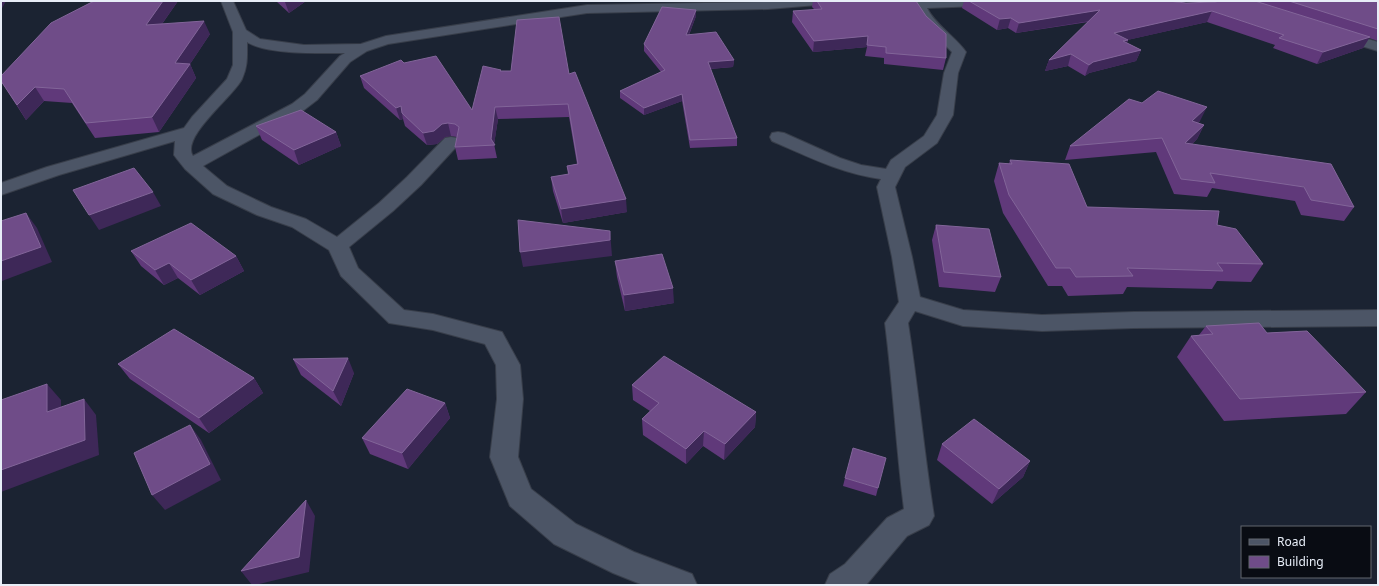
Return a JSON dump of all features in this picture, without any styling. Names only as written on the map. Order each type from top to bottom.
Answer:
[{"type":"street","points":[[227,1],[240,32],[240,64],[234,80],[198,120],[183,143],[183,156],[191,165],[220,190],[264,211],[299,223],[338,246],[349,271],[397,317],[433,322],[494,338],[508,366],[510,392],[504,456],[520,497],[565,534],[624,562],[648,579],[681,585]]},
{"type":"street","points":[[191,165],[298,107],[311,98],[345,59],[362,48],[386,40],[587,9],[768,5],[817,1]]},
{"type":"street","points":[[862,1],[919,3],[1004,1]]},
{"type":"street","points":[[841,585],[856,574],[897,527],[919,516],[910,452],[904,377],[896,323],[910,302],[902,257],[886,188],[897,164],[931,139],[945,115],[951,73],[959,52],[952,41],[926,18],[920,10],[919,3]]},
{"type":"street","points":[[1327,30],[1378,47]]},
{"type":"street","points":[[240,32],[256,42],[277,46],[304,49],[362,48]]},
{"type":"street","points":[[1,189],[53,171],[190,132]]},
{"type":"street","points":[[778,137],[834,162],[858,170],[892,175]]},
{"type":"street","points":[[338,246],[386,207],[414,181],[451,142]]},
{"type":"street","points":[[910,302],[964,318],[1042,323],[1134,320],[1377,318]]},
{"type":"building","points":[[94,1],[163,1],[146,25],[204,21],[175,63],[190,64],[152,117],[86,123],[64,89],[35,87],[17,105],[1,81],[1,76],[51,23]]},
{"type":"building","points":[[817,1],[916,1],[926,16],[946,34],[946,58],[886,53],[886,47],[867,45],[868,36],[814,41],[793,11],[822,9]]},
{"type":"building","points":[[969,1],[1168,1],[1186,3],[1255,1],[1370,37],[1323,52],[1279,38],[1284,35],[1212,11],[1114,33],[1128,40],[1123,41],[1141,50],[1093,62],[1089,65],[1071,54],[1049,60],[1100,10],[1019,23],[1011,18],[1000,19]]},
{"type":"building","points":[[1289,1],[1378,1],[1378,29]]},
{"type":"building","points":[[662,7],[696,10],[686,35],[716,32],[734,60],[708,62],[737,138],[690,140],[682,94],[644,108],[620,91],[665,70],[644,44]]},
{"type":"building","points":[[559,17],[569,74],[575,72],[626,199],[561,209],[551,177],[569,174],[567,166],[578,164],[568,104],[495,107],[491,139],[495,145],[455,147],[459,127],[455,124],[442,124],[434,131],[423,133],[402,113],[401,106],[396,108],[360,76],[401,60],[404,63],[436,56],[472,110],[483,66],[501,70],[500,71],[511,71],[517,20]]},
{"type":"building","points":[[1158,91],[1207,107],[1192,121],[1204,125],[1185,143],[1331,164],[1354,207],[1311,200],[1304,187],[1210,173],[1215,183],[1181,179],[1162,138],[1070,146],[1129,99],[1142,103]]},
{"type":"building","points":[[301,110],[336,132],[294,150],[256,126]]},
{"type":"building","points":[[1010,160],[1069,164],[1087,207],[1219,211],[1217,225],[1236,229],[1263,264],[1217,263],[1223,271],[1127,268],[1133,276],[1076,277],[1070,268],[1056,268],[1009,195],[999,163],[1012,164]]},
{"type":"building","points":[[134,168],[153,192],[89,215],[73,190]]},
{"type":"building","points":[[26,213],[41,247],[1,261],[1,221]]},
{"type":"building","points":[[518,220],[610,231],[610,240],[520,252]]},
{"type":"building","points":[[191,223],[236,256],[191,280],[169,263],[155,270],[131,251]]},
{"type":"building","points":[[936,225],[989,229],[1001,277],[944,272]]},
{"type":"building","points":[[662,254],[673,288],[624,295],[615,261]]},
{"type":"building","points":[[1259,323],[1267,333],[1307,331],[1366,392],[1240,399],[1191,336],[1213,334],[1206,326]]},
{"type":"building","points":[[174,329],[254,378],[199,418],[118,364]]},
{"type":"building","points":[[664,356],[756,412],[725,444],[704,431],[686,449],[642,419],[659,403],[632,385]]},
{"type":"building","points":[[348,358],[333,391],[293,359]]},
{"type":"building","points":[[47,384],[47,412],[84,399],[85,440],[1,470],[1,400]]},
{"type":"building","points":[[407,389],[445,403],[402,453],[362,438]]},
{"type":"building","points":[[974,419],[1030,461],[999,489],[942,444]]},
{"type":"building","points":[[190,425],[210,464],[152,495],[134,453]]},
{"type":"building","points":[[853,448],[886,458],[878,488],[845,478]]},
{"type":"building","points":[[306,500],[299,557],[241,571]]}]
